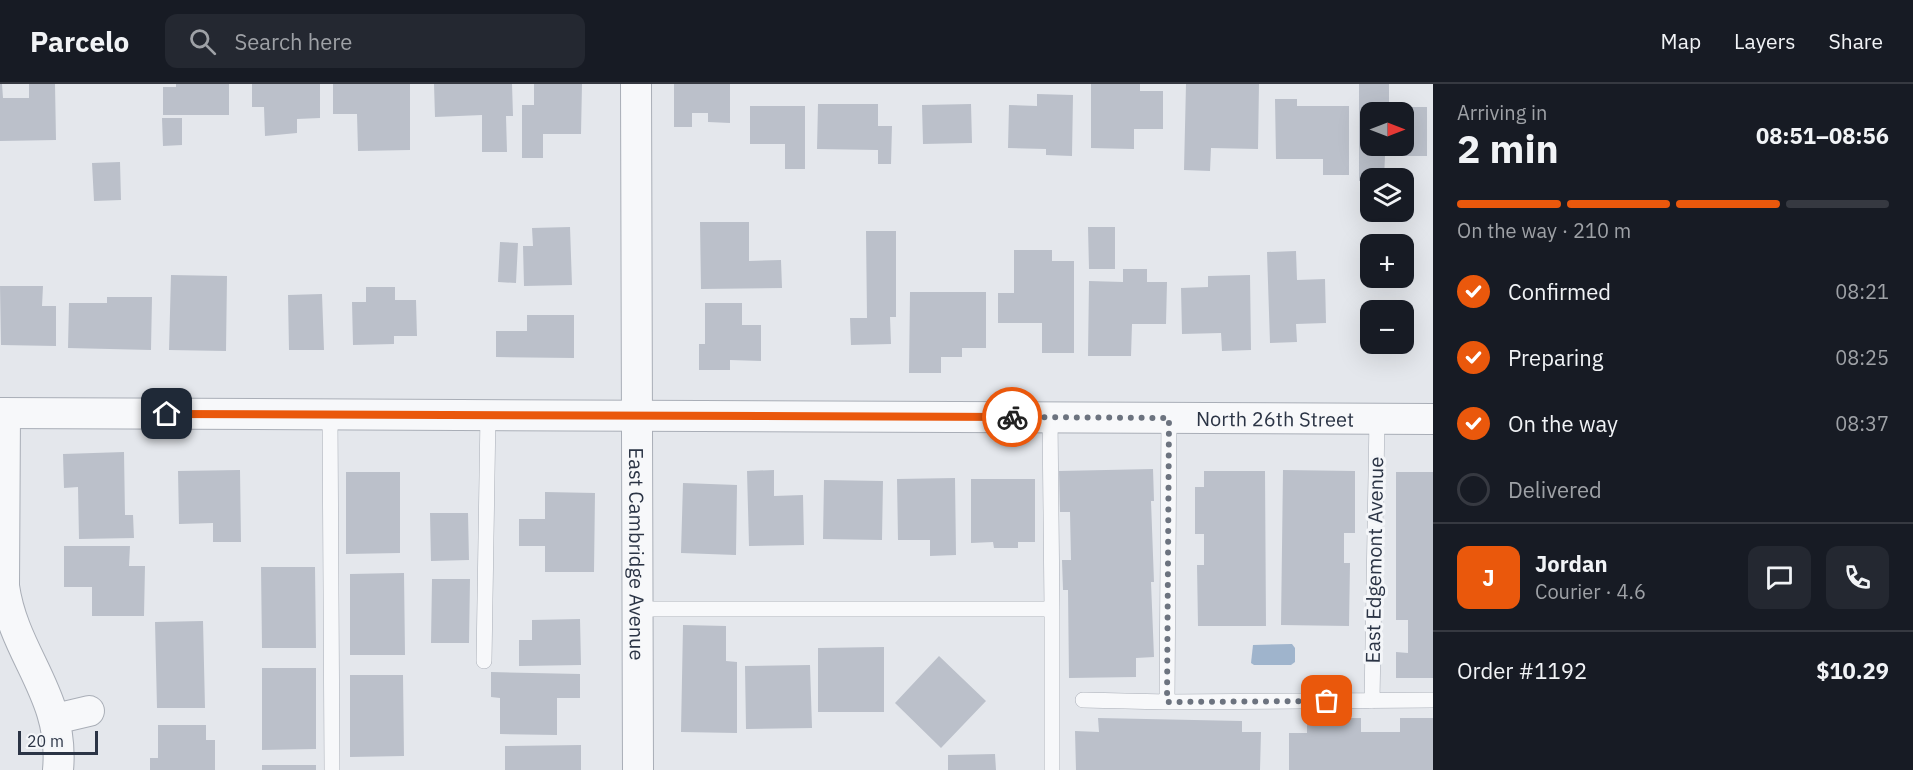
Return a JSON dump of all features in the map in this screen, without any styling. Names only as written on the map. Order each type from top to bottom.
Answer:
[{"type":"street","name":"East Cambridge Avenue","points":[[636,84],[638,770]]},
{"type":"street","name":"North 26th Street","points":[[2,413],[1433,419]]},
{"type":"street","points":[[2,413],[4,586],[8,612],[22,647],[45,688],[55,719],[60,748],[58,770]]},
{"type":"street","points":[[55,719],[89,711]]},
{"type":"lane","points":[[330,414],[332,770]]},
{"type":"lane","points":[[484,661],[488,414]]},
{"type":"lane","points":[[1050,417],[1052,770]]},
{"type":"lane","points":[[1167,702],[1169,418]]},
{"type":"lane","name":"East Edgemont Avenue","points":[[1372,701],[1377,419]]},
{"type":"lane","points":[[636,609],[1052,609]]},
{"type":"lane","points":[[1083,700],[1167,702],[1433,700]]},
{"type":"water","points":[[1292,644],[1295,648],[1295,662],[1291,665],[1254,665],[1251,663],[1253,645]]},
{"type":"building","points":[[0,84],[2,84],[3,98],[29,98],[29,84],[55,84],[56,140],[0,141]]},
{"type":"building","points":[[176,84],[229,84],[229,115],[163,115],[163,87],[176,87]]},
{"type":"building","points":[[252,84],[320,84],[320,118],[297,119],[297,133],[265,136],[264,107],[252,107]]},
{"type":"building","points":[[333,84],[410,84],[410,150],[358,151],[357,114],[333,114]]},
{"type":"building","points":[[434,84],[512,84],[513,116],[506,116],[507,152],[482,152],[482,115],[435,117]]},
{"type":"building","points":[[534,84],[582,84],[581,134],[543,134],[543,158],[522,158],[522,105],[534,105]]},
{"type":"building","points":[[674,84],[730,84],[730,123],[708,122],[708,113],[692,113],[692,127],[674,127]]},
{"type":"building","points":[[1091,84],[1140,84],[1140,91],[1163,91],[1163,129],[1134,129],[1134,149],[1091,148]]},
{"type":"building","points":[[1186,84],[1259,84],[1258,149],[1211,148],[1210,171],[1184,170]]},
{"type":"building","points":[[1359,84],[1389,84],[1389,102],[1360,102],[1360,156],[1385,156],[1384,168],[1360,168],[1360,181]]},
{"type":"building","points":[[1037,94],[1073,95],[1072,156],[1046,155],[1046,149],[1008,148],[1009,105],[1037,106]]},
{"type":"building","points":[[1275,99],[1297,99],[1297,106],[1349,106],[1349,175],[1323,175],[1323,159],[1276,159]]},
{"type":"building","points":[[818,104],[878,104],[878,126],[892,126],[891,164],[878,164],[878,150],[817,149]]},
{"type":"building","points":[[971,104],[972,143],[923,144],[922,105]]},
{"type":"building","points":[[750,106],[805,106],[805,169],[785,169],[785,144],[750,144]]},
{"type":"building","points":[[1414,107],[1427,107],[1427,156],[1414,156]]},
{"type":"building","points":[[162,118],[182,118],[182,145],[163,146]]},
{"type":"building","points":[[120,162],[121,200],[94,201],[92,163]]},
{"type":"building","points":[[700,222],[749,222],[749,261],[781,260],[782,288],[701,289]]},
{"type":"building","points":[[570,227],[572,285],[524,286],[523,246],[533,246],[532,228]]},
{"type":"building","points":[[1088,227],[1115,227],[1115,269],[1089,269]]},
{"type":"building","points":[[866,231],[896,231],[896,317],[890,317],[891,344],[851,345],[850,318],[867,318]]},
{"type":"building","points":[[500,242],[518,243],[516,283],[498,282]]},
{"type":"building","points":[[1014,250],[1052,250],[1052,261],[1074,261],[1074,353],[1042,353],[1042,323],[998,323],[998,293],[1014,293]]},
{"type":"building","points":[[1296,251],[1297,280],[1325,279],[1326,323],[1296,324],[1297,342],[1270,343],[1267,252]]},
{"type":"building","points":[[1123,269],[1147,269],[1147,282],[1167,282],[1166,324],[1132,324],[1131,356],[1088,356],[1089,281],[1123,282]]},
{"type":"building","points":[[171,275],[227,276],[226,351],[169,350]]},
{"type":"building","points":[[1250,275],[1251,350],[1222,351],[1221,333],[1182,334],[1181,288],[1208,287],[1208,276]]},
{"type":"building","points":[[0,286],[43,286],[42,306],[56,306],[56,346],[1,345]]},
{"type":"building","points":[[366,287],[395,287],[395,300],[416,300],[417,336],[394,336],[394,344],[353,345],[352,302],[366,302]]},
{"type":"building","points":[[910,292],[986,292],[986,348],[962,348],[962,357],[941,357],[941,373],[909,373]]},
{"type":"building","points":[[322,294],[324,350],[289,350],[288,295]]},
{"type":"building","points":[[107,297],[152,297],[151,350],[68,348],[69,303],[107,303]]},
{"type":"building","points":[[705,303],[742,303],[742,325],[761,325],[761,361],[730,360],[730,370],[699,370],[699,344],[705,344]]},
{"type":"building","points":[[527,315],[574,315],[574,358],[496,357],[496,331],[527,331]]},
{"type":"building","points":[[124,452],[125,515],[133,515],[134,538],[79,539],[78,487],[64,488],[63,454]]},
{"type":"building","points":[[1153,469],[1154,501],[1151,501],[1154,582],[1151,582],[1154,657],[1136,658],[1136,677],[1069,678],[1068,590],[1063,590],[1062,560],[1071,560],[1070,512],[1060,512],[1059,471]]},
{"type":"building","points":[[240,470],[241,542],[213,542],[213,523],[179,524],[178,471]]},
{"type":"building","points":[[774,470],[774,496],[803,495],[804,545],[749,546],[747,471]]},
{"type":"building","points":[[1283,470],[1355,471],[1355,533],[1344,533],[1344,563],[1350,563],[1349,626],[1281,625]]},
{"type":"building","points":[[1204,471],[1265,471],[1266,626],[1198,626],[1197,565],[1204,565],[1204,534],[1195,534],[1195,487],[1204,487]]},
{"type":"building","points":[[346,472],[400,472],[400,553],[346,554]]},
{"type":"building","points":[[1396,472],[1433,472],[1433,678],[1396,678],[1396,652],[1408,653],[1408,620],[1396,620]]},
{"type":"building","points":[[955,478],[956,555],[930,556],[930,540],[898,540],[897,479]]},
{"type":"building","points":[[971,479],[1035,479],[1035,542],[1018,542],[1018,548],[994,548],[993,542],[971,543]]},
{"type":"building","points":[[824,480],[883,481],[882,540],[823,539]]},
{"type":"building","points":[[683,483],[737,485],[736,555],[681,553]]},
{"type":"building","points":[[545,492],[595,493],[594,572],[545,572],[545,546],[519,546],[519,519],[545,519]]},
{"type":"building","points":[[430,513],[468,513],[469,560],[431,561]]},
{"type":"building","points":[[64,546],[130,546],[129,566],[145,566],[144,616],[92,616],[92,587],[64,587]]},
{"type":"building","points":[[261,567],[315,567],[316,648],[262,648]]},
{"type":"building","points":[[404,573],[405,655],[350,655],[350,574]]},
{"type":"building","points":[[432,579],[470,579],[469,643],[431,643]]},
{"type":"building","points":[[580,619],[581,665],[519,666],[519,640],[532,640],[532,620]]},
{"type":"building","points":[[203,621],[205,708],[157,708],[155,622]]},
{"type":"building","points":[[683,625],[726,626],[726,661],[737,662],[737,733],[681,732]]},
{"type":"building","points":[[884,647],[884,712],[818,712],[818,648]]},
{"type":"building","points":[[939,656],[986,701],[941,748],[895,703]]},
{"type":"building","points":[[810,665],[812,728],[746,729],[745,666]]},
{"type":"building","points":[[262,668],[316,668],[316,749],[262,750]]},
{"type":"building","points":[[491,672],[580,674],[580,698],[557,698],[557,735],[500,734],[500,698],[491,697]]},
{"type":"building","points":[[350,675],[403,675],[404,756],[350,757]]},
{"type":"building","points":[[1098,718],[1242,721],[1242,732],[1261,732],[1260,770],[1076,770],[1075,731],[1099,732]]},
{"type":"building","points":[[1307,718],[1361,718],[1361,732],[1400,732],[1400,718],[1433,718],[1433,770],[1289,770],[1289,733],[1307,733]]},
{"type":"building","points":[[158,725],[206,725],[206,740],[215,740],[215,770],[150,770],[150,758],[158,758]]},
{"type":"building","points":[[581,745],[581,770],[505,770],[505,746]]},
{"type":"building","points":[[995,754],[996,770],[948,770],[948,755]]},
{"type":"building","points":[[262,765],[316,765],[316,770],[262,770]]},
{"type":"way so far","points":[[1012,417],[1169,418],[1167,702],[1327,701]]},
{"type":"route","points":[[167,414],[1012,417]]}]
